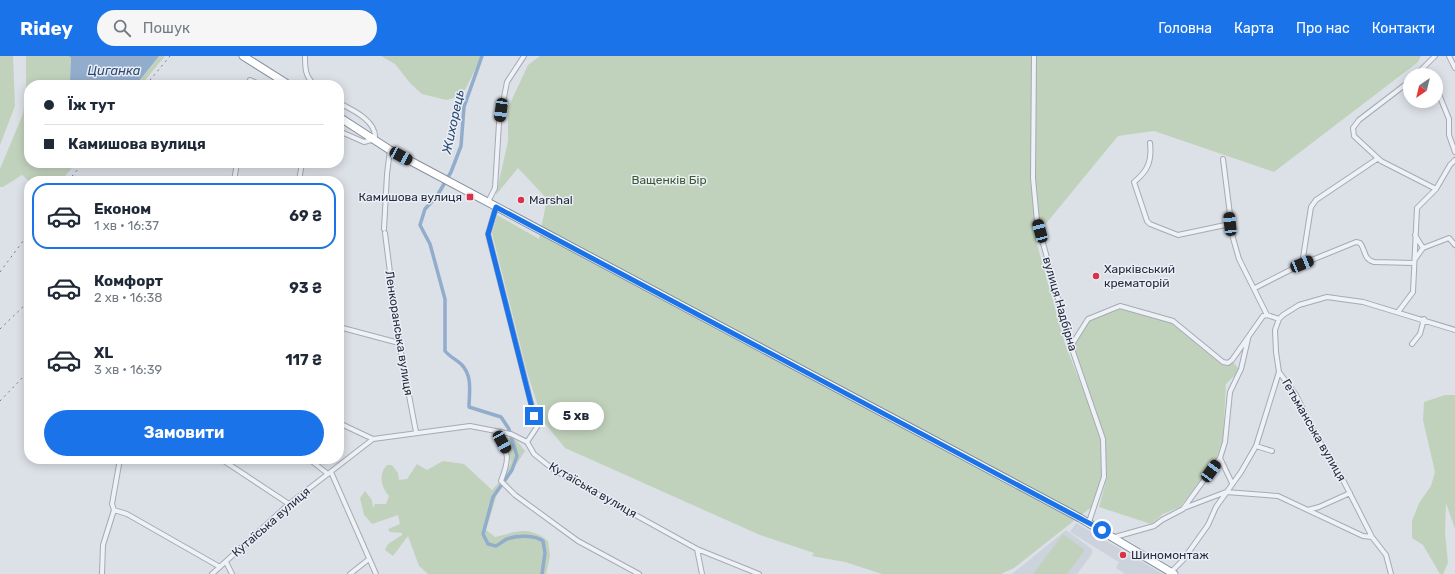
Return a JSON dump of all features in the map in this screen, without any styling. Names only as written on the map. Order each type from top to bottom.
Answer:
[{"type":"highway","points":[[243,56],[281,80]]},
{"type":"highway","points":[[344,120],[390,150],[1088,522],[1171,573]]},
{"type":"street","points":[[305,56],[305,68],[309,80]]},
{"type":"street","points":[[488,202],[495,188],[500,123],[507,82],[524,56]]},
{"type":"street","name":"вулиця Надбірна","points":[[1034,56],[1033,178],[1037,221],[1071,346],[1103,439],[1104,477],[1088,522]]},
{"type":"street","points":[[1423,68],[1435,56]]},
{"type":"street","points":[[1448,56],[1455,68]]},
{"type":"street","points":[[1403,86],[1359,120],[1353,128],[1354,136],[1377,159],[1398,171],[1436,188]]},
{"type":"street","points":[[1443,103],[1450,119],[1449,135],[1455,152]]},
{"type":"street","points":[[344,106],[367,120],[375,135],[375,139],[364,142],[344,133]]},
{"type":"street","points":[[1150,143],[1151,153],[1146,171],[1134,182],[1147,220],[1152,226],[1178,236],[1230,224]]},
{"type":"street","name":"Ленкоранська вулиця","points":[[390,150],[387,174],[384,231],[399,343],[416,432]]},
{"type":"street","points":[[1223,159],[1230,224],[1239,259],[1255,288],[1267,315]]},
{"type":"street","points":[[1302,264],[1311,207],[1316,200],[1377,159]]},
{"type":"street","points":[[1398,312],[1413,292],[1417,208],[1436,188],[1450,165],[1455,160]]},
{"type":"street","points":[[496,207],[488,234],[537,427],[528,442]]},
{"type":"street","points":[[1415,235],[1423,248]]},
{"type":"street","points":[[1414,261],[1423,248],[1449,238],[1455,245]]},
{"type":"street","points":[[1255,288],[1302,264],[1356,242],[1360,243],[1365,256],[1369,261],[1414,261]]},
{"type":"street","points":[[1071,346],[1088,319],[1120,306],[1173,321],[1222,362],[1228,363],[1232,360],[1263,316],[1267,315],[1279,319],[1299,305],[1327,297],[1363,302],[1424,319],[1455,330]]},
{"type":"street","name":"Гетьманська вулиця","points":[[1279,319],[1275,330],[1279,372],[1296,395],[1315,434],[1341,476],[1372,537],[1386,555],[1391,574]]},
{"type":"street","points":[[1412,344],[1420,334],[1424,319]]},
{"type":"street","points":[[344,328],[399,343]]},
{"type":"street","points":[[1183,509],[1220,458],[1225,442],[1230,392],[1241,369],[1249,336]]},
{"type":"street","points":[[1171,573],[1183,560],[1208,525],[1216,506],[1256,446],[1279,372]]},
{"type":"street","points":[[344,425],[373,439]]},
{"type":"street","name":"Кутаїська вулиця","points":[[344,461],[373,439],[416,432],[470,426],[511,434],[528,442],[534,454],[554,470],[697,549],[759,574]]},
{"type":"street","points":[[495,431],[508,453],[508,464],[501,481],[515,494],[578,540],[639,574]]},
{"type":"street","points":[[1256,446],[1272,451]]},
{"type":"street","points":[[1220,458],[1232,483]]},
{"type":"street","points":[[102,574],[103,546],[110,518],[114,510],[112,504],[119,464]]},
{"type":"street","points":[[229,464],[289,504]]},
{"type":"street","points":[[316,464],[329,473],[376,574]]},
{"type":"street","name":"Кутаїська вулиця","points":[[212,574],[289,504],[341,464]]},
{"type":"street","points":[[1114,537],[1154,526],[1183,509],[1226,492],[1278,496],[1363,536],[1372,537]]},
{"type":"street","points":[[1308,510],[1319,507],[1350,493]]},
{"type":"street","points":[[114,510],[127,514],[220,567]]},
{"type":"street","points":[[697,549],[702,574]]},
{"type":"street","points":[[350,574],[369,558]]},
{"type":"street","points":[[226,562],[232,574]]},
{"type":"shaded area","points":[[1076,523],[1163,574],[1125,574],[1116,568],[1119,562],[1070,532]]},
{"type":"shaded area","points":[[1066,530],[1092,549],[1092,554],[1077,574],[1012,574]]},
{"type":"green space","points":[[0,56],[13,56],[15,106],[0,145]]},
{"type":"green space","points":[[26,56],[69,56],[71,58],[70,80],[26,80]]},
{"type":"green space","points":[[159,56],[165,56],[145,80],[140,80]]},
{"type":"green space","points":[[381,56],[482,56],[465,90],[454,98],[446,100],[422,94],[410,83],[395,64]]},
{"type":"green space","name":"Ващенків Бір","points":[[540,56],[1421,56],[1418,62],[1410,68],[1403,68],[1403,73],[1274,172],[1154,131],[1118,136],[1035,237],[1065,344],[1103,439],[1104,477],[1094,508],[1089,509],[1014,568],[1001,574],[882,574],[845,562],[812,556],[814,553],[760,535],[565,448],[543,421],[527,372],[492,233],[497,215],[539,239],[547,199],[518,168],[496,195],[508,141],[508,108],[528,65]]},
{"type":"green space","points":[[24,106],[24,168],[72,168],[65,176],[24,177],[22,175],[3,187],[0,187],[0,169],[23,114]]},
{"type":"green space","points":[[1120,309],[1171,323],[1222,365],[1226,366],[1234,363],[1238,368],[1237,373],[1226,384],[1223,438],[1215,462],[1180,507],[1163,514],[1151,524],[1099,507],[1107,477],[1105,440],[1073,346],[1089,321]]},
{"type":"green space","points":[[1445,395],[1455,395],[1455,529],[1446,503],[1445,532],[1448,563],[1443,574],[1440,574],[1423,545],[1412,538],[1412,521],[1419,503],[1431,486],[1435,472],[1423,420],[1424,402]]},
{"type":"green space","points":[[507,437],[516,440],[525,451],[497,494],[486,530],[495,537],[528,531],[541,536],[548,541],[550,556],[546,574],[428,574],[419,566],[408,536],[393,556],[385,550],[388,544],[402,535],[402,533],[390,532],[388,529],[400,524],[398,515],[372,524],[364,515],[360,498],[365,491],[372,500],[373,508],[375,504],[386,504],[389,496],[382,485],[382,472],[387,465],[392,465],[398,473],[399,480],[407,479],[417,464],[427,470],[443,461],[464,464],[492,490],[504,477],[511,463]]},
{"type":"green space","points":[[1063,534],[1085,550],[1067,574],[1033,574]]},
{"type":"water","name":"Циганка","points":[[69,56],[159,56],[140,80],[70,80],[71,58]]},
{"type":"waterway","name":"Жихорець","points":[[482,56],[464,107],[461,146],[451,172],[437,196],[425,209],[420,225],[430,244],[445,299],[445,351],[462,365],[468,375],[470,385],[469,407],[501,417],[509,429],[517,456],[512,470],[493,497],[483,534],[488,544],[496,546],[506,540],[516,537],[526,536],[543,541],[545,553],[542,574]]},
{"type":"railway","points":[[150,80],[170,56]]},
{"type":"railway","points":[[72,176],[79,168]]},
{"type":"railway","points":[[0,272],[24,240]]},
{"type":"railway","points":[[0,329],[24,306]]},
{"type":"railway","points":[[0,401],[24,376]]},
{"type":"place","name":"Камишова вулиця","points":[[470,197]]},
{"type":"place","name":"Marshal","points":[[521,200]]},
{"type":"place","name":"Харківський крематорій","points":[[1096,276]]},
{"type":"place","name":"Шиномонтаж","points":[[1123,555]]},
{"type":"route","points":[[534,416],[488,234],[496,207],[743,337],[1102,530]]}]
